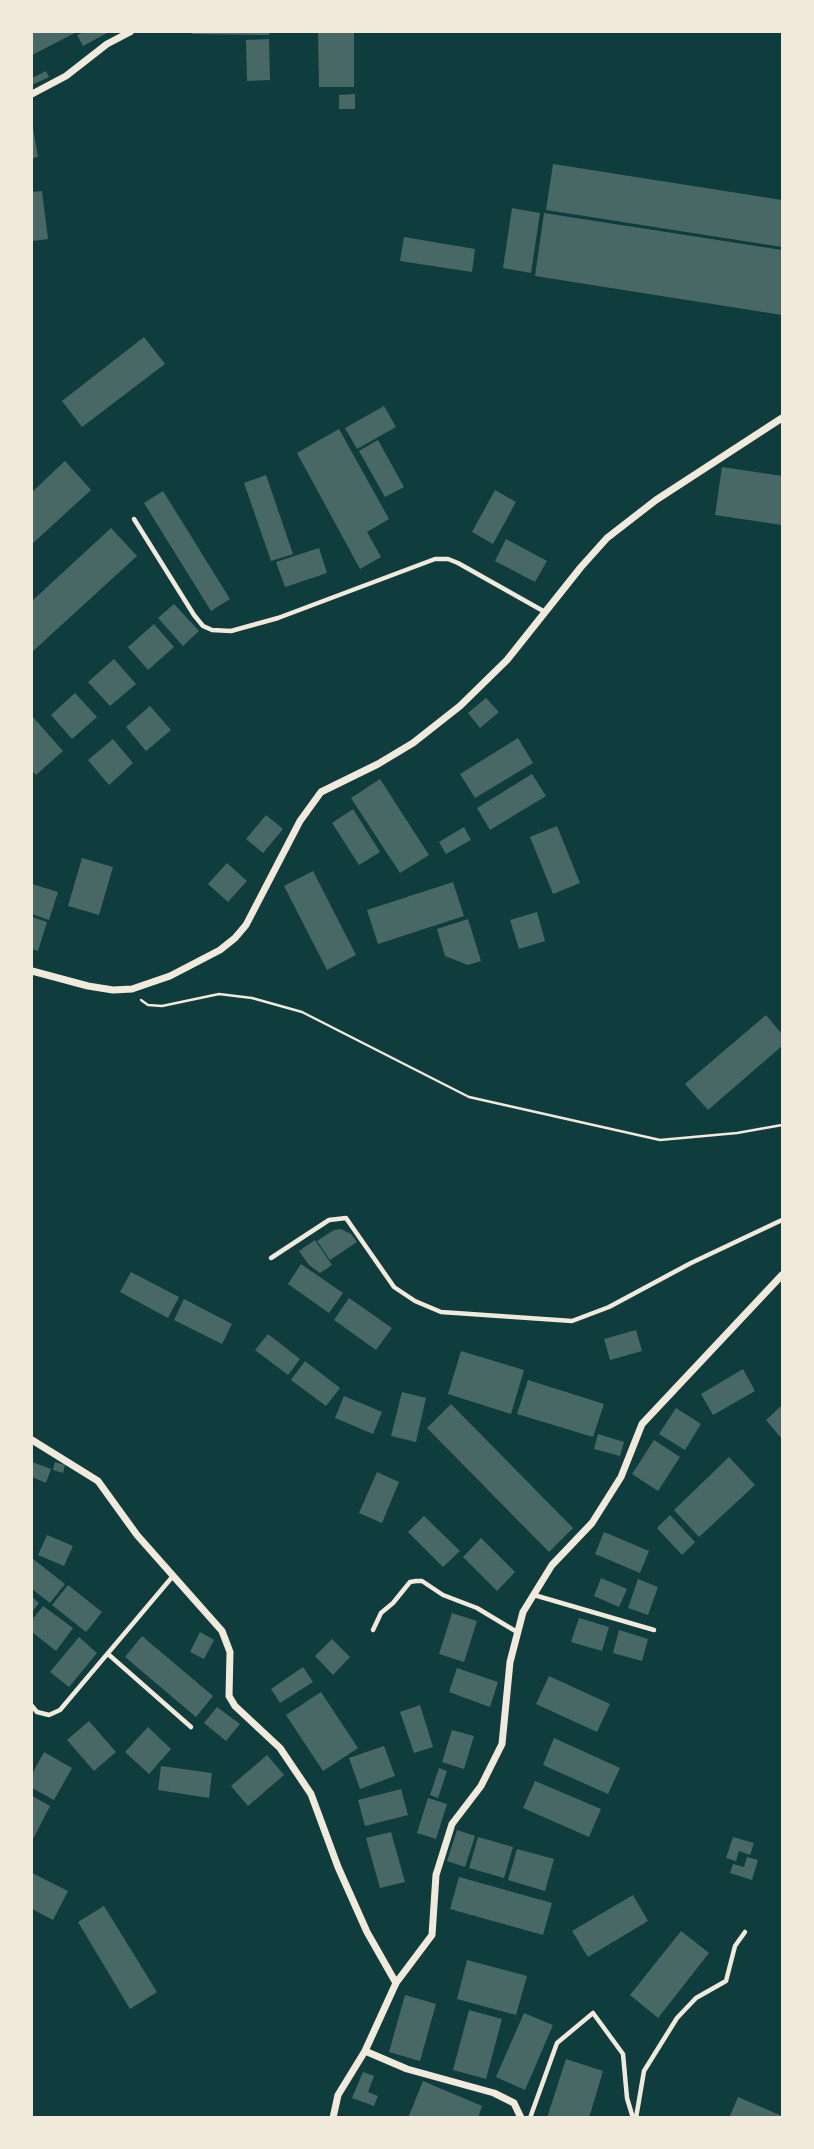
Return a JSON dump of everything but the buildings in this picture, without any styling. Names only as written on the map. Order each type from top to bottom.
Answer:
[{"type":"street","points":[[32,94],[66,76],[107,44],[131,32]]},
{"type":"street","points":[[32,971],[88,986],[113,990],[132,989],[152,984],[196,964],[235,938],[256,908],[300,821],[321,792],[413,743],[460,706],[507,660],[587,559],[607,538],[656,500],[782,418]]},
{"type":"street","points":[[333,2118],[338,2095],[365,2051],[396,1983],[432,1935],[436,1875],[452,1824],[481,1786],[502,1744],[510,1662],[523,1612],[552,1565],[592,1523],[621,1477],[642,1424],[782,1275]]},
{"type":"street","points":[[32,1440],[98,1481],[137,1535],[222,1631],[230,1652],[229,1696],[280,1748],[311,1794],[338,1867],[367,1932],[396,1983]]},
{"type":"street","points":[[365,2051],[407,2069],[494,2093],[514,2103],[521,2118]]},
{"type":"lane","points":[[134,519],[194,615],[203,626],[212,630],[231,631],[278,618],[435,559],[448,559],[458,563],[545,612]]},
{"type":"lane","points":[[271,1258],[329,1220],[346,1218],[394,1287],[415,1301],[441,1312],[572,1321],[609,1307],[691,1263],[782,1220]]},
{"type":"lane","points":[[32,1706],[37,1712],[50,1715],[60,1710],[173,1576]]},
{"type":"lane","points":[[373,1630],[381,1613],[410,1583],[422,1581],[443,1595],[477,1608],[518,1632]]},
{"type":"lane","points":[[533,1595],[654,1630]]},
{"type":"lane","points":[[108,1654],[191,1727]]},
{"type":"lane","points":[[635,2118],[644,2071],[677,2018],[696,1998],[726,1980],[735,1945],[745,1932]]},
{"type":"lane","points":[[530,2118],[557,2043],[593,2013],[623,2054],[627,2098],[635,2118]]},
{"type":"path","points":[[132,989],[139,999],[148,1005],[162,1006],[219,994],[251,998],[302,1012],[470,1097],[660,1140],[737,1133],[782,1125]]}]
